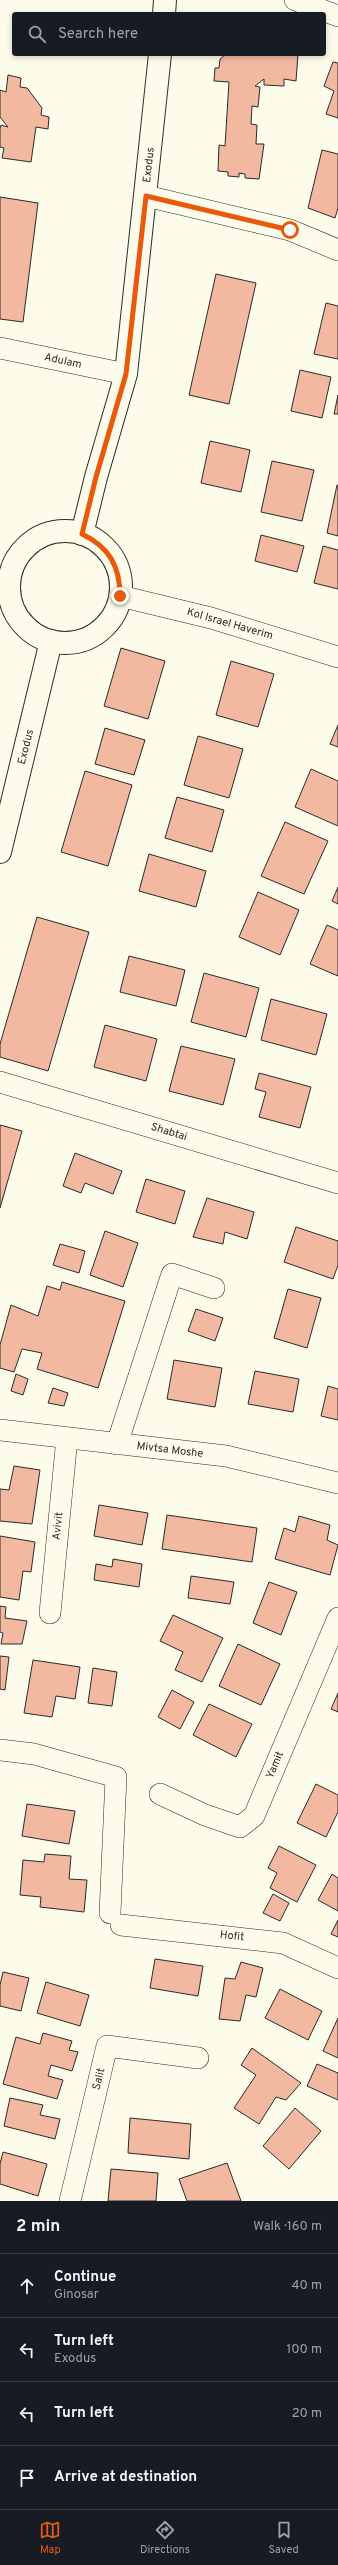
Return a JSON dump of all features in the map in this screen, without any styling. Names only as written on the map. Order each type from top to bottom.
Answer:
[{"type":"street","points":[[164,12],[165,0]]},
{"type":"street","points":[[295,0],[338,16]]},
{"type":"street","name":"Exodus","points":[[82,534],[96,477],[126,374],[160,56]]},
{"type":"street","points":[[146,196],[290,230],[338,250]]},
{"type":"street","name":"Adulam","points":[[0,348],[126,374]]},
{"type":"street","points":[[64,531],[82,534],[96,541],[108,552],[116,565],[120,580],[120,596],[114,613],[103,628],[93,635],[70,643],[51,641],[37,636],[26,627],[17,615],[11,602],[5,572],[30,543],[46,534],[64,531]]},
{"type":"street","name":"Kol Israel Haverim","points":[[120,596],[211,618],[338,657]]},
{"type":"street","name":"Exodus","points":[[0,852],[51,641]]},
{"type":"street","name":"Shabtai","points":[[0,1082],[338,1183]]},
{"type":"street","points":[[117,1444],[172,1274],[214,1288]]},
{"type":"street","name":"Mivtsa Moshe","points":[[0,1430],[226,1456],[338,1483]]},
{"type":"street","name":"Avivit","points":[[50,1613],[67,1438]]},
{"type":"street","name":"Yamit","points":[[160,1794],[205,1815],[240,1827],[254,1816],[338,1618]]},
{"type":"street","name":"Hofit","points":[[0,1750],[34,1754],[116,1777],[116,1919],[283,1943],[338,1968]]},
{"type":"street","name":"Salit","points":[[70,2201],[107,2046],[198,2058]]},
{"type":"building","points":[[224,56],[298,56],[296,81],[284,79],[284,86],[264,85],[264,79],[255,86],[260,87],[258,107],[252,106],[251,124],[257,125],[256,144],[264,144],[259,179],[245,178],[245,174],[239,173],[239,177],[228,176],[228,172],[218,171],[219,145],[225,146],[229,82],[214,81],[215,68],[219,68],[220,59]]},
{"type":"building","points":[[333,62],[338,63],[338,118],[326,114],[334,91],[324,86]]},
{"type":"building","points":[[8,75],[21,78],[20,87],[27,88],[42,108],[41,115],[49,117],[48,129],[36,127],[31,162],[2,158],[4,148],[0,147],[0,129],[1,125],[8,127],[0,117],[0,90],[6,92]]},
{"type":"building","points":[[322,150],[338,154],[338,208],[335,218],[308,208]]},
{"type":"building","points":[[0,197],[38,203],[23,322],[0,319]]},
{"type":"building","points":[[216,274],[256,283],[229,404],[189,395]]},
{"type":"building","points":[[326,303],[338,306],[338,359],[314,354]]},
{"type":"building","points":[[300,370],[331,377],[322,418],[291,411]]},
{"type":"building","points":[[338,395],[338,414],[334,414]]},
{"type":"building","points":[[210,441],[250,450],[241,492],[201,483]]},
{"type":"building","points":[[272,461],[314,470],[302,521],[261,512]]},
{"type":"building","points":[[338,485],[338,536],[327,533]]},
{"type":"building","points":[[261,535],[304,546],[297,572],[255,561]]},
{"type":"building","points":[[323,546],[338,550],[338,589],[314,583]]},
{"type":"building","points":[[121,648],[165,661],[148,719],[104,706]]},
{"type":"building","points":[[231,661],[274,674],[258,727],[216,715]]},
{"type":"building","points":[[338,725],[338,747],[330,744]]},
{"type":"building","points":[[105,728],[145,740],[134,775],[95,764]]},
{"type":"building","points":[[198,736],[243,749],[229,798],[184,785]]},
{"type":"building","points":[[311,769],[338,781],[338,826],[295,807]]},
{"type":"building","points":[[85,771],[132,785],[108,866],[61,852]]},
{"type":"building","points":[[177,797],[224,810],[212,852],[165,838]]},
{"type":"building","points":[[285,822],[328,841],[304,894],[261,876]]},
{"type":"building","points":[[149,854],[206,871],[196,907],[139,891]]},
{"type":"building","points":[[338,887],[338,904],[332,901]]},
{"type":"building","points":[[258,892],[299,910],[280,955],[239,937]]},
{"type":"building","points":[[37,917],[89,932],[48,1071],[0,1057],[0,1044]]},
{"type":"building","points":[[327,925],[338,930],[338,976],[310,964]]},
{"type":"building","points":[[129,956],[185,970],[176,1006],[120,992]]},
{"type":"building","points":[[204,973],[259,988],[246,1037],[191,1022]]},
{"type":"building","points":[[271,999],[327,1014],[316,1055],[261,1040]]},
{"type":"building","points":[[105,1025],[157,1039],[146,1081],[94,1067]]},
{"type":"building","points":[[181,1046],[235,1059],[223,1105],[169,1091]]},
{"type":"building","points":[[259,1073],[311,1087],[300,1128],[259,1117],[266,1092],[255,1089]]},
{"type":"building","points":[[0,1125],[22,1131],[0,1208]]},
{"type":"building","points":[[75,1153],[122,1171],[113,1194],[85,1183],[81,1193],[63,1186]]},
{"type":"building","points":[[146,1179],[185,1191],[175,1224],[136,1212]]},
{"type":"building","points":[[207,1198],[254,1212],[247,1239],[225,1232],[223,1244],[193,1237]]},
{"type":"building","points":[[296,1227],[338,1241],[338,1265],[333,1279],[284,1262]]},
{"type":"building","points":[[105,1231],[138,1243],[123,1287],[90,1275]]},
{"type":"building","points":[[60,1244],[85,1251],[79,1273],[53,1265]]},
{"type":"building","points":[[62,1282],[125,1301],[98,1388],[37,1369],[42,1353],[22,1349],[14,1372],[0,1368],[0,1345],[11,1305],[38,1316],[47,1286],[60,1290]]},
{"type":"building","points":[[288,1289],[321,1298],[307,1348],[274,1338]]},
{"type":"building","points":[[196,1309],[223,1318],[215,1341],[188,1331]]},
{"type":"building","points":[[174,1360],[222,1368],[215,1407],[167,1399]]},
{"type":"building","points":[[255,1371],[299,1379],[293,1412],[248,1404]]},
{"type":"building","points":[[16,1374],[28,1379],[23,1395],[11,1391]]},
{"type":"building","points":[[328,1386],[338,1389],[338,1420],[321,1416]]},
{"type":"building","points":[[53,1388],[68,1393],[64,1406],[48,1403]]},
{"type":"building","points":[[14,1466],[40,1470],[32,1524],[0,1521],[0,1489],[9,1490]]},
{"type":"building","points":[[99,1505],[148,1513],[142,1545],[94,1536]]},
{"type":"building","points":[[167,1515],[257,1528],[252,1562],[162,1549]]},
{"type":"building","points":[[299,1516],[330,1525],[327,1540],[338,1545],[330,1575],[275,1559],[284,1528],[295,1532]]},
{"type":"building","points":[[0,1536],[35,1542],[31,1572],[23,1571],[19,1600],[0,1597]]},
{"type":"building","points":[[113,1559],[142,1564],[139,1587],[94,1580],[96,1564],[112,1567]]},
{"type":"building","points":[[191,1576],[234,1582],[230,1604],[188,1598]]},
{"type":"building","points":[[269,1582],[297,1592],[281,1635],[253,1623]]},
{"type":"building","points":[[0,1606],[6,1607],[5,1618],[27,1621],[22,1644],[1,1644],[3,1633],[0,1632]]},
{"type":"building","points":[[173,1615],[223,1638],[202,1682],[175,1670],[183,1652],[160,1641]]},
{"type":"building","points":[[238,1644],[280,1664],[261,1705],[219,1686]]},
{"type":"building","points":[[0,1656],[9,1657],[5,1690],[0,1689]]},
{"type":"building","points":[[33,1660],[80,1667],[75,1699],[56,1696],[52,1717],[24,1713]]},
{"type":"building","points":[[93,1668],[117,1672],[112,1706],[88,1703]]},
{"type":"building","points":[[172,1690],[194,1702],[180,1729],[158,1717]]},
{"type":"building","points":[[338,1693],[338,1712],[331,1709]]},
{"type":"building","points":[[209,1704],[252,1724],[236,1757],[193,1735]]},
{"type":"building","points":[[316,1784],[338,1795],[338,1812],[326,1837],[297,1823]]},
{"type":"building","points":[[27,1804],[75,1811],[69,1844],[22,1836]]},
{"type":"building","points":[[279,1846],[316,1865],[297,1902],[270,1888],[277,1873],[268,1868]]},
{"type":"building","points":[[45,1854],[71,1856],[69,1879],[87,1880],[84,1912],[40,1907],[41,1897],[20,1895],[23,1860],[44,1862]]},
{"type":"building","points":[[332,1874],[338,1878],[338,1911],[318,1900]]},
{"type":"building","points":[[273,1894],[289,1903],[280,1921],[263,1913]]},
{"type":"building","points":[[338,1920],[338,1937],[331,1934]]},
{"type":"building","points":[[155,1959],[203,1966],[198,1996],[150,1988]]},
{"type":"building","points":[[241,1962],[263,1968],[256,1997],[246,1995],[240,2021],[219,2019],[225,1978],[235,1979]]},
{"type":"building","points":[[3,1972],[29,1978],[21,2011],[0,2006],[0,1985]]},
{"type":"building","points":[[46,1982],[89,1995],[80,2026],[37,2013]]},
{"type":"building","points":[[280,1989],[322,2011],[308,2040],[265,2018]]},
{"type":"building","points":[[338,2018],[338,2058],[323,2051]]},
{"type":"building","points":[[43,2033],[72,2041],[69,2050],[78,2052],[72,2071],[51,2065],[48,2076],[63,2080],[57,2099],[3,2084],[16,2037],[40,2044]]},
{"type":"building","points":[[252,2048],[301,2083],[286,2100],[276,2097],[259,2124],[234,2108],[256,2075],[241,2065]]},
{"type":"building","points":[[317,2064],[338,2073],[338,2100],[307,2086]]},
{"type":"building","points":[[10,2098],[43,2105],[40,2115],[60,2119],[55,2139],[4,2126]]},
{"type":"building","points":[[295,2108],[321,2131],[289,2169],[263,2146]]},
{"type":"building","points":[[130,2118],[191,2124],[189,2159],[128,2153]]},
{"type":"building","points":[[3,2152],[47,2164],[38,2196],[0,2184],[0,2164]]},
{"type":"building","points":[[227,2163],[241,2201],[187,2201],[179,2179]]},
{"type":"building","points":[[111,2169],[158,2173],[156,2201],[108,2201]]},
{"type":"route","points":[[120,596],[120,580],[116,565],[108,552],[96,541],[82,534],[96,477],[126,374],[146,196],[290,230]]}]
